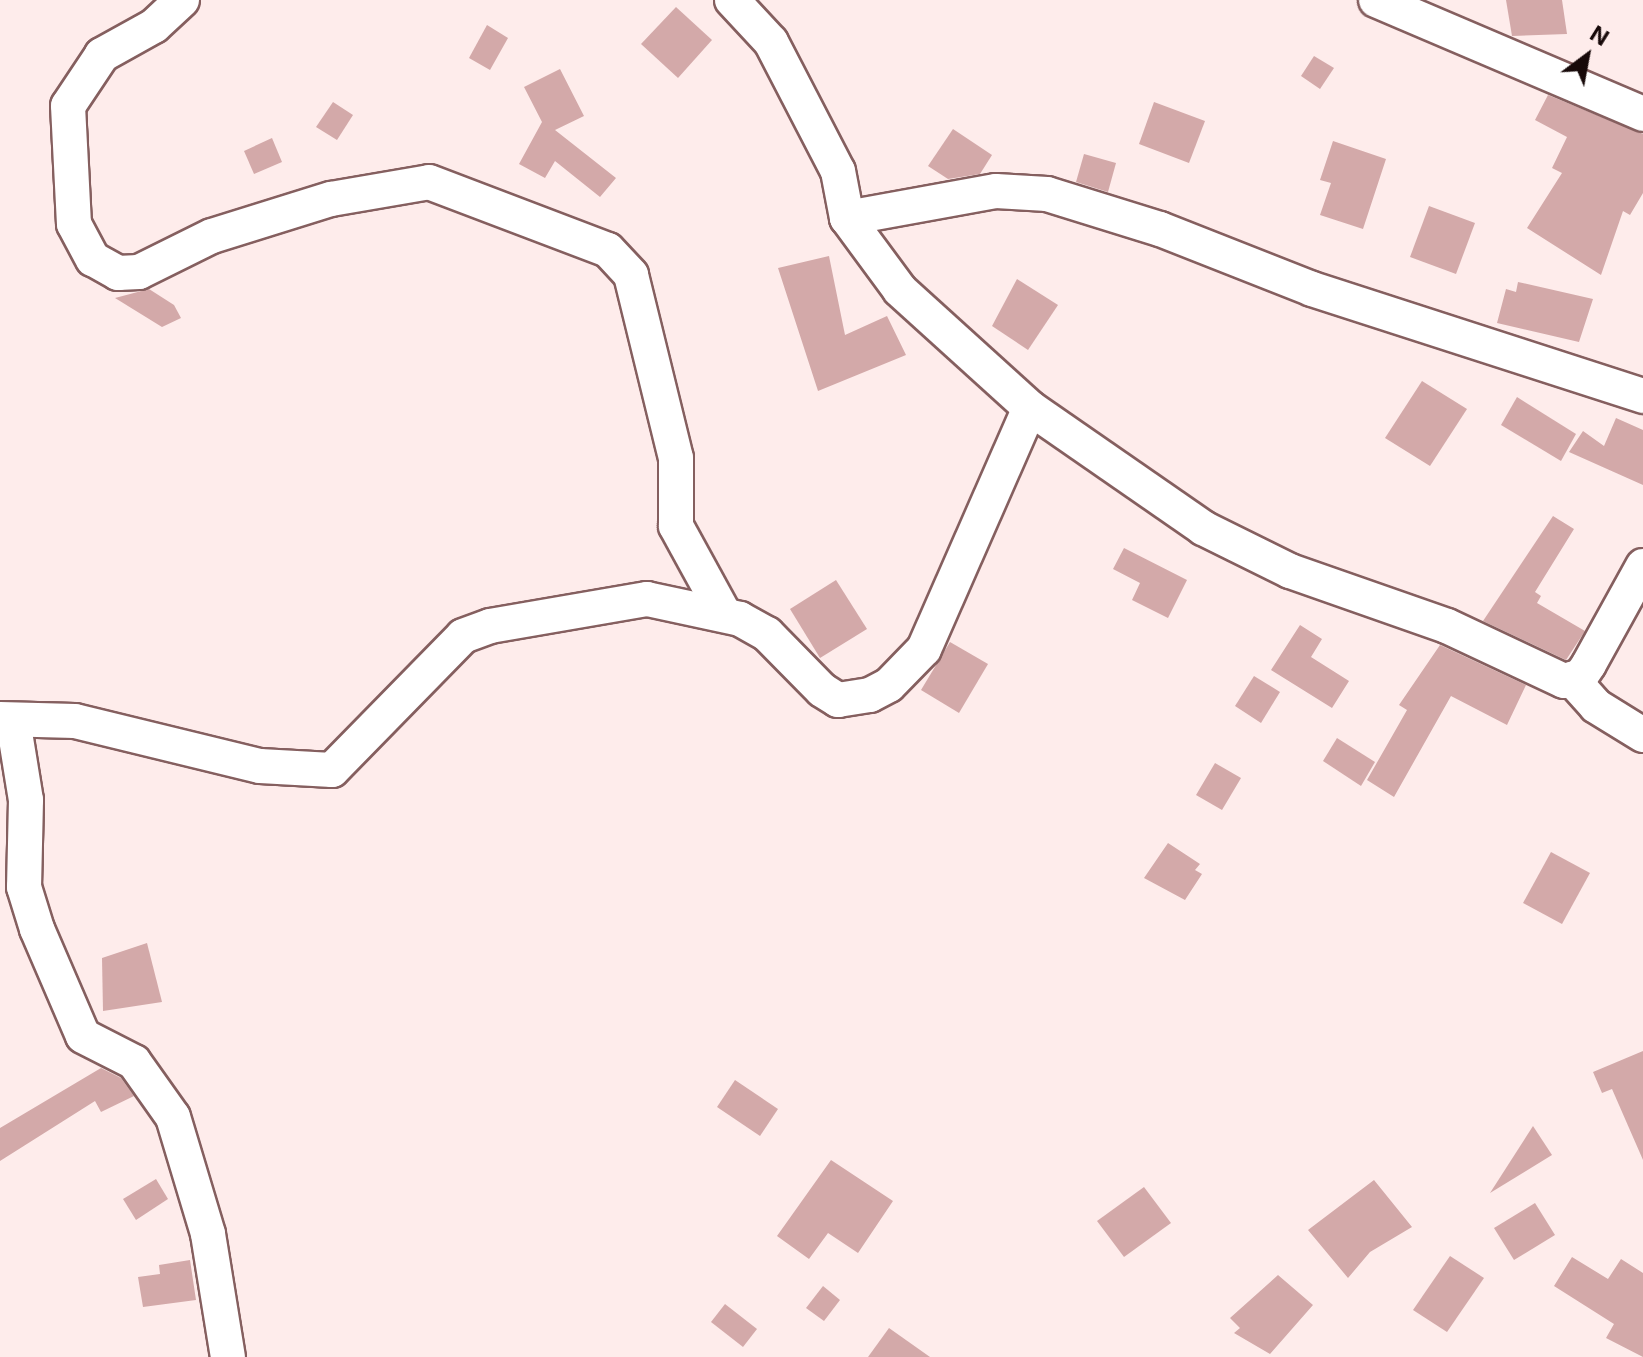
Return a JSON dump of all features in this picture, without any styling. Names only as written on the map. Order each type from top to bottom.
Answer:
[{"type":"street","points":[[182,0],[154,26],[102,55],[68,106],[74,224],[93,259],[118,273],[156,268],[212,236],[331,199],[429,182],[608,250],[631,275],[676,458],[676,526],[723,612]]},
{"type":"street","points":[[732,0],[771,42],[838,171],[847,218],[900,290],[1030,408],[1168,506],[1244,551],[1447,626],[1555,679],[1572,679],[1589,664],[1643,566]]},
{"type":"street","points":[[1376,0],[1643,114]]},
{"type":"street","points":[[847,218],[996,191],[1047,194],[1160,229],[1312,289],[1643,396]]},
{"type":"street","points":[[228,1357],[208,1234],[173,1117],[134,1062],[83,1036],[37,929],[24,887],[26,800],[6,720],[75,721],[260,766],[332,770],[463,636],[514,621],[647,599],[723,612],[767,634],[838,700],[889,685],[931,636],[1030,408]]},
{"type":"street","points":[[1572,679],[1596,706],[1643,735]]},
{"type":"building","points":[[1506,0],[1562,0],[1567,34],[1512,36]]},
{"type":"building","points":[[676,7],[712,40],[678,78],[641,44]]},
{"type":"building","points":[[487,25],[508,38],[490,70],[469,58]]},
{"type":"building","points":[[1314,56],[1334,68],[1320,89],[1301,76]]},
{"type":"building","points":[[560,69],[584,116],[555,130],[616,178],[600,197],[555,161],[545,178],[519,164],[542,122],[524,87]]},
{"type":"building","points":[[1548,95],[1643,134],[1643,193],[1630,215],[1623,211],[1601,275],[1527,228],[1562,173],[1552,168],[1567,137],[1535,120]]},
{"type":"building","points":[[333,102],[353,115],[337,140],[316,127]]},
{"type":"building","points":[[1154,102],[1205,121],[1189,163],[1139,144]]},
{"type":"building","points":[[953,129],[992,155],[980,174],[948,179],[928,166]]},
{"type":"building","points":[[272,138],[282,162],[254,174],[244,151]]},
{"type":"building","points":[[1333,141],[1386,159],[1363,229],[1320,215],[1331,183],[1320,180]]},
{"type":"building","points":[[1084,154],[1116,163],[1108,192],[1076,182]]},
{"type":"building","points":[[1429,206],[1475,223],[1456,274],[1410,257]]},
{"type":"building","points":[[829,256],[845,335],[887,316],[906,355],[818,391],[778,268]]},
{"type":"building","points":[[1017,279],[1058,305],[1028,350],[992,326]]},
{"type":"building","points":[[1518,282],[1593,299],[1579,342],[1497,323],[1506,289],[1516,292]]},
{"type":"building","points":[[149,289],[174,305],[181,318],[162,327],[115,298]]},
{"type":"building","points":[[1422,381],[1467,409],[1430,466],[1385,438]]},
{"type":"building","points":[[1517,397],[1576,434],[1561,461],[1501,425]]},
{"type":"building","points":[[1616,418],[1643,430],[1643,485],[1569,452],[1583,431],[1604,446]]},
{"type":"building","points":[[1553,516],[1574,529],[1535,592],[1541,596],[1537,603],[1585,631],[1566,660],[1483,621]]},
{"type":"building","points":[[1124,548],[1187,580],[1168,618],[1132,600],[1140,583],[1113,569]]},
{"type":"building","points":[[836,580],[867,629],[820,658],[790,609]]},
{"type":"building","points":[[1300,625],[1322,639],[1311,657],[1349,681],[1332,708],[1271,670]]},
{"type":"building","points":[[950,642],[988,664],[959,713],[921,690]]},
{"type":"building","points":[[1440,645],[1526,685],[1507,725],[1451,696],[1394,797],[1367,780],[1407,710],[1399,705]]},
{"type":"building","points":[[1254,676],[1280,692],[1261,723],[1235,706]]},
{"type":"building","points":[[1337,738],[1375,762],[1361,786],[1323,761]]},
{"type":"building","points":[[1215,763],[1241,778],[1222,810],[1196,795]]},
{"type":"building","points":[[1168,843],[1200,864],[1195,870],[1202,874],[1185,900],[1144,878]]},
{"type":"building","points":[[1551,852],[1590,873],[1562,924],[1523,903]]},
{"type":"building","points":[[147,943],[162,1002],[103,1011],[102,958]]},
{"type":"building","points":[[1643,1051],[1643,1160],[1612,1089],[1602,1093],[1593,1072]]},
{"type":"building","points":[[101,1068],[121,1078],[134,1096],[101,1112],[95,1101],[0,1161],[0,1128]]},
{"type":"building","points":[[735,1080],[778,1109],[760,1136],[717,1107]]},
{"type":"building","points":[[1533,1126],[1552,1155],[1490,1193]]},
{"type":"building","points":[[831,1160],[893,1201],[858,1253],[828,1233],[809,1259],[777,1236]]},
{"type":"building","points":[[156,1179],[168,1199],[136,1220],[123,1199]]},
{"type":"building","points":[[1374,1180],[1412,1227],[1370,1252],[1348,1278],[1308,1230]]},
{"type":"building","points":[[1144,1187],[1171,1223],[1124,1257],[1097,1221]]},
{"type":"building","points":[[1535,1203],[1555,1235],[1514,1260],[1494,1228]]},
{"type":"building","points":[[1450,1256],[1484,1278],[1447,1332],[1413,1310]]},
{"type":"building","points":[[1572,1257],[1608,1279],[1621,1259],[1643,1273],[1643,1357],[1606,1338],[1614,1324],[1554,1286]]},
{"type":"building","points":[[190,1260],[196,1300],[143,1307],[138,1277],[160,1274],[159,1265]]},
{"type":"building","points":[[1278,1275],[1313,1305],[1270,1354],[1234,1333],[1240,1328],[1230,1318]]},
{"type":"building","points":[[823,1286],[840,1300],[824,1321],[806,1308]]},
{"type":"building","points":[[725,1304],[757,1329],[743,1347],[711,1322]]},
{"type":"building","points":[[889,1328],[930,1357],[868,1357]]}]
